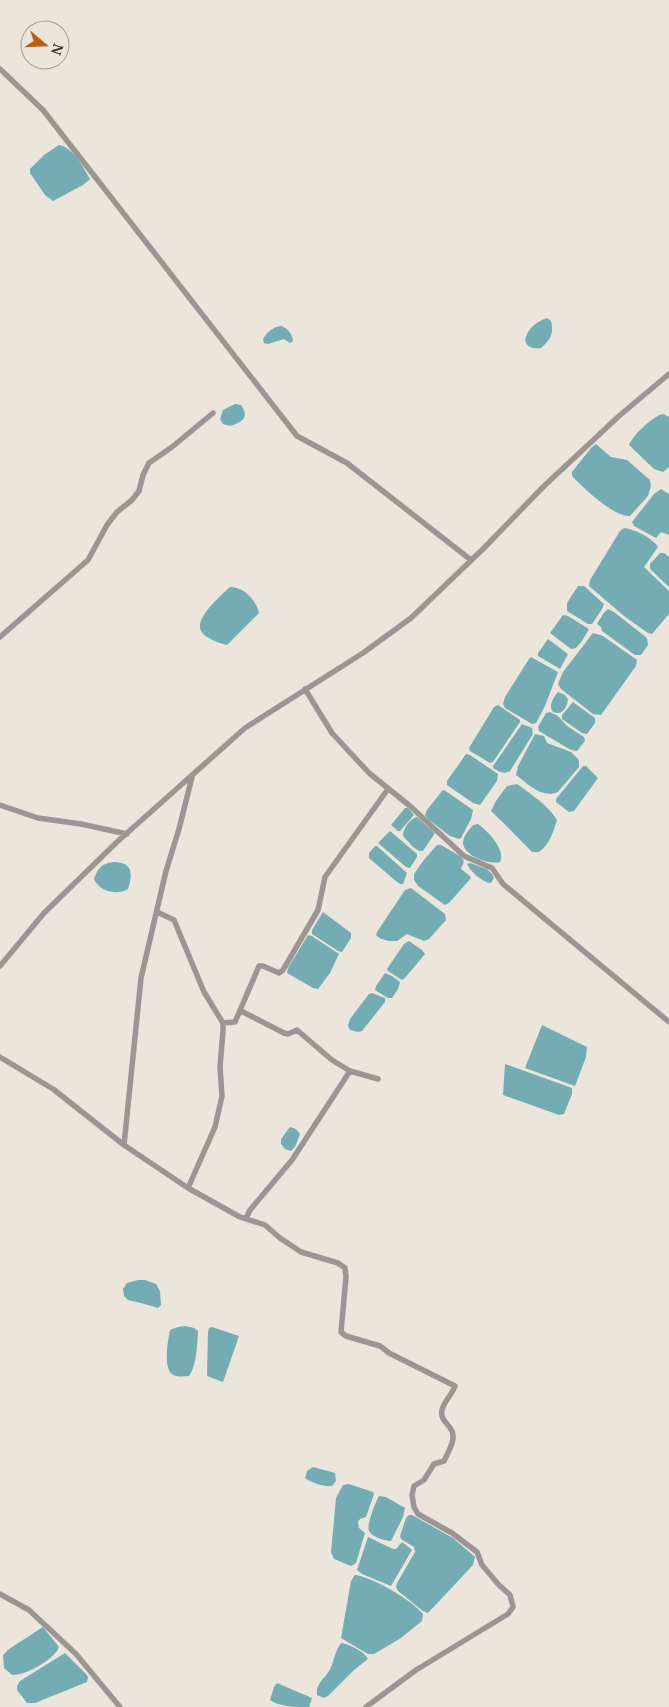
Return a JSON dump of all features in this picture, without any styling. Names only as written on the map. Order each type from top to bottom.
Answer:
[{"type":"street","points":[[0,69],[43,110],[297,436],[347,463],[471,560]]},
{"type":"street","points":[[0,966],[44,912],[127,834],[246,728],[363,653],[411,618],[543,487],[619,416],[669,374]]},
{"type":"street","points":[[0,637],[88,560],[107,525],[117,512],[132,500],[138,491],[149,463],[213,413]]},
{"type":"street","points":[[305,689],[332,733],[369,774],[432,826],[464,856],[492,868],[503,884],[669,1022]]},
{"type":"street","points":[[124,1145],[141,978],[156,912],[192,777]]},
{"type":"street","points":[[223,1023],[236,1022],[259,966],[279,973],[283,970],[318,910],[324,877],[388,789]]},
{"type":"street","points":[[0,805],[38,818],[127,834]]},
{"type":"street","points":[[156,912],[174,920],[204,992],[223,1023],[220,1067],[222,1096],[215,1127],[188,1188]]},
{"type":"street","points":[[241,1010],[284,1033],[288,1034],[297,1030],[332,1060],[350,1071],[378,1079]]},
{"type":"street","points":[[0,1057],[54,1089],[124,1145],[188,1188],[215,1204],[265,1225],[301,1252],[338,1263],[345,1268],[346,1277],[341,1332],[346,1336],[380,1346],[389,1353],[455,1386],[442,1410],[442,1417],[452,1430],[451,1446],[444,1460],[434,1464],[426,1478],[414,1486],[412,1495],[414,1507],[418,1514],[452,1533],[477,1552],[482,1566],[510,1595],[513,1603],[512,1610],[416,1670],[366,1707]]},
{"type":"street","points":[[246,1218],[250,1210],[292,1160],[350,1071]]},
{"type":"street","points":[[0,1594],[29,1610],[76,1654],[120,1707]]},
{"type":"water","points":[[59,145],[74,154],[90,179],[83,185],[53,201],[45,195],[30,173],[30,169],[44,155]]},
{"type":"water","points":[[547,318],[551,321],[552,326],[552,333],[549,339],[541,348],[529,346],[525,340],[528,332],[539,321]]},
{"type":"water","points":[[281,326],[286,328],[293,341],[290,343],[284,339],[268,344],[264,343],[263,339],[268,332],[275,327]]},
{"type":"water","points":[[235,404],[241,405],[245,416],[238,423],[230,426],[223,424],[220,419],[223,410]]},
{"type":"water","points":[[663,414],[669,417],[669,467],[663,472],[654,469],[629,445],[643,427],[654,418]]},
{"type":"water","points":[[596,444],[611,457],[627,460],[650,480],[651,486],[648,496],[630,516],[623,515],[608,507],[572,476],[572,472]]},
{"type":"water","points":[[661,489],[669,494],[669,535],[661,532],[656,538],[634,526],[632,522],[654,494]]},
{"type":"water","points":[[624,528],[643,534],[658,547],[644,567],[669,591],[669,614],[652,634],[624,616],[589,586],[590,580],[620,531]]},
{"type":"water","points":[[660,553],[664,553],[669,557],[669,587],[650,569],[650,564]]},
{"type":"water","points":[[578,586],[584,586],[604,604],[592,624],[588,624],[567,611],[567,603]]},
{"type":"water","points":[[230,587],[240,589],[249,595],[259,613],[227,645],[205,636],[200,629],[200,625],[204,615]]},
{"type":"water","points":[[608,609],[647,638],[648,645],[641,655],[635,655],[602,631],[601,627],[597,624]]},
{"type":"water","points":[[563,615],[589,629],[576,648],[571,649],[550,633]]},
{"type":"water","points":[[593,633],[603,636],[637,660],[636,666],[601,715],[593,714],[561,689],[558,684],[563,672]]},
{"type":"water","points":[[548,639],[568,654],[560,669],[538,656],[538,653]]},
{"type":"water","points":[[531,657],[558,672],[545,706],[536,723],[532,724],[505,708],[503,704],[505,697]]},
{"type":"water","points":[[558,692],[565,695],[568,699],[564,710],[556,713],[553,712],[551,705]]},
{"type":"water","points":[[573,702],[595,718],[595,723],[587,734],[582,733],[562,719],[562,715]]},
{"type":"water","points":[[498,705],[520,720],[520,722],[493,762],[490,763],[470,751],[469,748],[494,707]]},
{"type":"water","points":[[550,712],[558,716],[567,726],[584,737],[585,741],[577,751],[571,750],[539,731],[538,727],[546,713]]},
{"type":"water","points":[[522,724],[532,728],[533,734],[510,771],[503,773],[493,768],[493,766]]},
{"type":"water","points":[[535,734],[544,736],[547,743],[571,752],[579,760],[579,767],[558,792],[546,794],[541,792],[516,775],[518,766]]},
{"type":"water","points":[[466,754],[498,774],[497,781],[480,805],[473,803],[447,785],[447,781]]},
{"type":"water","points":[[583,766],[586,766],[598,778],[574,811],[569,812],[556,802],[556,799]]},
{"type":"water","points":[[517,784],[545,806],[557,820],[548,842],[539,852],[532,852],[491,811],[507,786]]},
{"type":"water","points":[[444,790],[473,810],[471,819],[459,839],[450,836],[425,815]]},
{"type":"water","points":[[405,808],[408,808],[414,815],[398,831],[391,825]]},
{"type":"water","points":[[417,817],[435,833],[423,851],[415,848],[403,836],[407,824]]},
{"type":"water","points":[[478,824],[491,836],[498,847],[501,857],[500,862],[484,861],[472,856],[464,848],[463,840],[465,836],[473,825]]},
{"type":"water","points":[[390,831],[417,854],[410,868],[406,867],[378,843]]},
{"type":"water","points":[[437,845],[441,845],[460,856],[464,861],[461,869],[471,878],[445,905],[418,886],[414,880],[414,874]]},
{"type":"water","points":[[375,846],[407,873],[403,884],[397,882],[369,858],[369,853]]},
{"type":"water","points":[[113,862],[124,864],[130,870],[131,878],[128,889],[113,892],[100,887],[96,883],[94,879],[100,867]]},
{"type":"water","points":[[470,863],[487,869],[494,878],[491,883],[484,881],[474,873],[467,864]]},
{"type":"water","points":[[411,888],[445,914],[446,920],[429,939],[424,941],[407,934],[397,941],[378,937],[376,935],[377,932],[405,890]]},
{"type":"water","points":[[323,912],[351,933],[351,938],[342,952],[312,934],[312,930]]},
{"type":"water","points":[[308,935],[339,954],[330,973],[318,989],[287,973],[288,968]]},
{"type":"water","points":[[409,941],[425,954],[402,980],[387,969],[404,944]]},
{"type":"water","points":[[385,973],[400,982],[392,998],[388,998],[375,990]]},
{"type":"water","points":[[372,993],[385,998],[385,1002],[362,1031],[350,1030],[348,1026],[350,1019],[369,994]]},
{"type":"water","points":[[542,1025],[587,1047],[586,1057],[575,1086],[525,1068]]},
{"type":"water","points":[[505,1064],[572,1088],[572,1094],[564,1114],[559,1115],[503,1095]]},
{"type":"water","points":[[290,1127],[296,1129],[300,1134],[295,1147],[291,1151],[285,1149],[281,1144],[281,1139]]},
{"type":"water","points":[[145,1280],[156,1284],[160,1291],[161,1305],[158,1308],[128,1300],[124,1296],[123,1289],[127,1283]]},
{"type":"water","points":[[185,1326],[198,1331],[196,1355],[194,1366],[189,1376],[178,1376],[169,1371],[167,1360],[168,1340],[170,1330]]},
{"type":"water","points":[[212,1327],[239,1336],[223,1382],[207,1376],[208,1332],[209,1328]]},
{"type":"water","points":[[313,1467],[335,1473],[336,1481],[332,1486],[329,1486],[308,1480],[305,1478],[307,1471]]},
{"type":"water","points":[[349,1484],[374,1494],[366,1517],[358,1522],[359,1528],[365,1533],[356,1563],[351,1566],[334,1559],[331,1552],[336,1498],[343,1485]]},
{"type":"water","points":[[379,1496],[386,1497],[405,1508],[403,1517],[391,1541],[373,1535],[368,1528]]},
{"type":"water","points":[[409,1515],[453,1538],[475,1557],[473,1565],[428,1613],[398,1591],[396,1587],[415,1552],[414,1547],[401,1539],[400,1536],[406,1518]]},
{"type":"water","points":[[368,1537],[393,1549],[396,1549],[402,1542],[412,1550],[391,1586],[357,1570]]},
{"type":"water","points":[[355,1575],[371,1580],[410,1602],[423,1614],[422,1621],[401,1638],[374,1654],[368,1654],[341,1638],[351,1581]]},
{"type":"water","points":[[43,1627],[59,1647],[56,1652],[52,1657],[32,1670],[12,1675],[4,1668],[3,1655]]},
{"type":"water","points":[[341,1643],[356,1648],[368,1659],[324,1698],[317,1695],[317,1688],[329,1670]]},
{"type":"water","points":[[65,1653],[86,1674],[88,1677],[87,1682],[35,1703],[27,1703],[17,1690],[20,1681]]},
{"type":"water","points":[[277,1683],[312,1698],[309,1707],[293,1707],[270,1700]]}]
